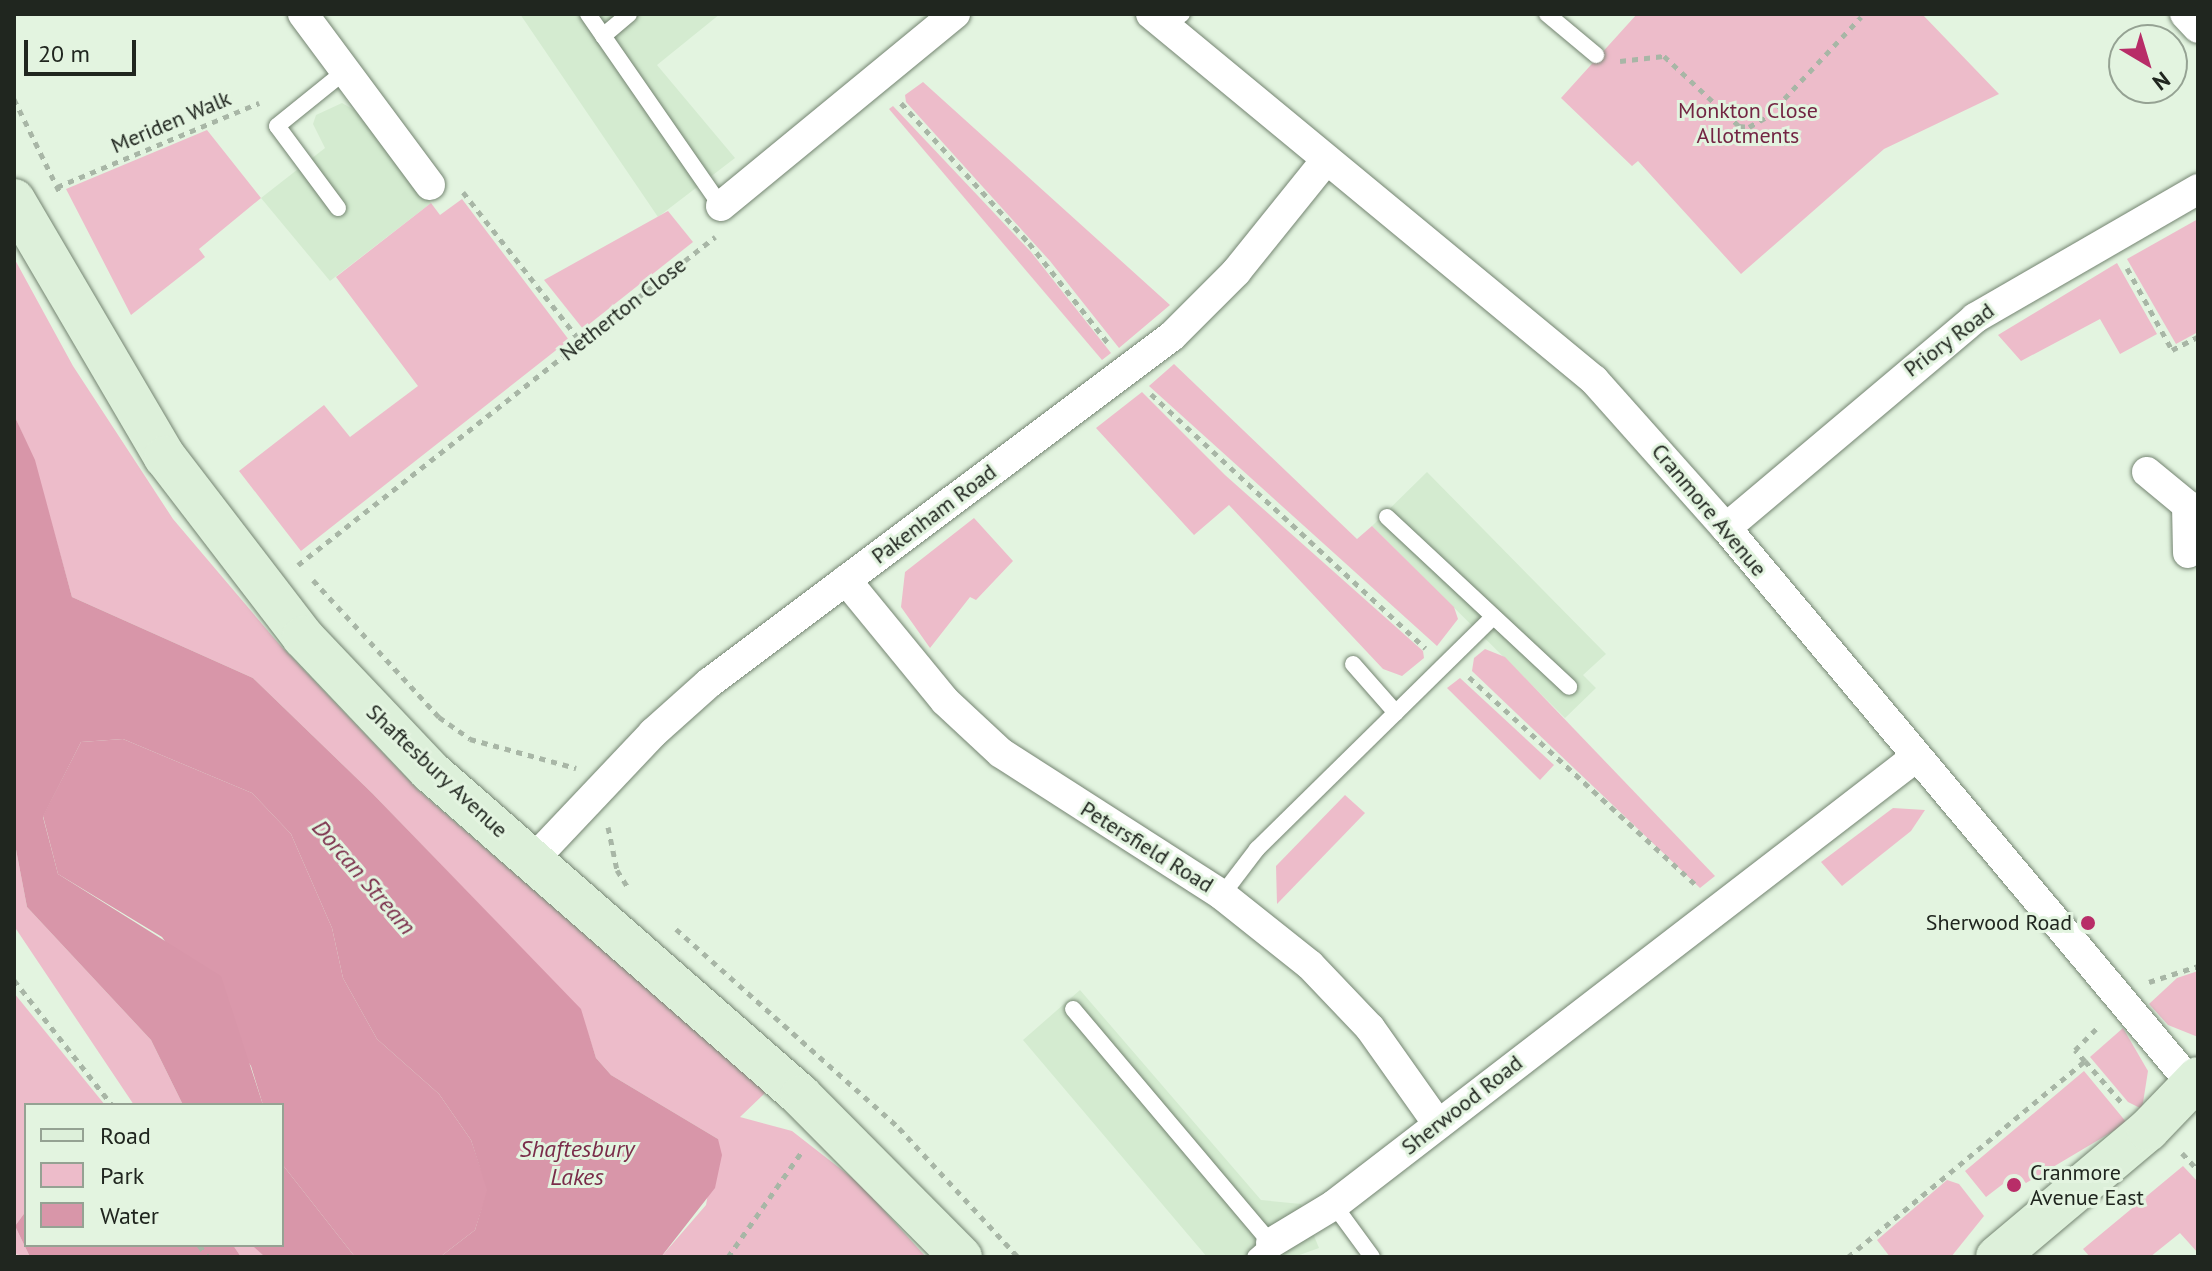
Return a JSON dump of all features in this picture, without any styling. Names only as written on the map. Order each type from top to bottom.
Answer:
[{"type":"street","points":[[303,14],[430,185]]},
{"type":"street","points":[[721,206],[880,79],[955,14]]},
{"type":"street","points":[[2185,14],[2198,28]]},
{"type":"street","name":"Cranmore Avenue","points":[[1167,18],[1326,160],[1486,285],[1583,369],[1726,528],[1916,757],[2195,1080]]},
{"type":"street","name":"Pakenham Road","points":[[533,860],[604,785],[709,683],[1129,369],[1202,309],[1326,160]]},
{"type":"street","name":"Priory Road","points":[[1726,528],[1937,345],[2110,238],[2198,189]]},
{"type":"street","name":"Shaftesbury Avenue","points":[[14,200],[150,434],[264,591],[390,731],[825,1119],[961,1257]]},
{"type":"street","points":[[2147,472],[2192,502],[2188,553]]},
{"type":"street","name":"Petersfield Road","points":[[846,580],[945,701],[1001,753],[1222,895],[1339,993],[1438,1124]]},
{"type":"street","name":"Sherwood Road","points":[[1263,1250],[1334,1205],[1916,757]]},
{"type":"street","points":[[1997,1257],[2148,1130],[2195,1080]]},
{"type":"lane","points":[[588,14],[721,206]]},
{"type":"lane","points":[[603,36],[629,14]]},
{"type":"lane","points":[[1547,14],[1596,55]]},
{"type":"lane","points":[[338,208],[277,126],[344,72]]},
{"type":"lane","points":[[1387,517],[1569,687]]},
{"type":"lane","points":[[1222,895],[1257,849],[1493,617]]},
{"type":"lane","points":[[1353,664],[1396,713]]},
{"type":"lane","points":[[1073,1009],[1263,1250]]},
{"type":"lane","points":[[1334,1205],[1372,1257]]},
{"type":"path","points":[[1596,55],[1621,62],[1664,56],[1739,126],[1749,127],[1768,116],[1861,17]]},
{"type":"path","points":[[880,79],[1029,243],[1168,413],[1445,666],[1463,672],[1719,906]]},
{"type":"path","points":[[14,99],[63,200]]},
{"type":"path","name":"Meriden Walk","points":[[57,187],[262,102]]},
{"type":"path","points":[[430,185],[448,172],[581,342]]},
{"type":"path","name":"Netherton Close","points":[[264,591],[726,228],[721,206]]},
{"type":"path","points":[[2110,238],[2172,350],[2198,337]]},
{"type":"path","points":[[290,553],[439,717],[470,739],[582,770],[604,785],[619,800],[605,816],[617,870],[639,898]]},
{"type":"path","points":[[673,926],[871,1101],[1018,1257]]},
{"type":"path","points":[[14,980],[110,1103]]},
{"type":"path","points":[[1848,1257],[2085,1061],[2148,1130],[2198,1170]]},
{"type":"path","points":[[728,1257],[825,1119]]},
{"type":"shaded area","points":[[520,14],[720,14],[657,65],[735,158],[658,217]]},
{"type":"shaded area","points":[[342,103],[368,118],[431,203],[330,281],[261,198],[325,148],[313,124],[316,115]]},
{"type":"shaded area","points":[[1427,472],[1606,654],[1583,675],[1596,688],[1565,718],[1372,526]]},
{"type":"shaded area","points":[[123,739],[252,793],[291,834],[332,928],[343,978],[377,1039],[439,1094],[471,1140],[488,1190],[475,1230],[440,1257],[355,1257],[284,1167],[284,1103],[262,1103],[251,1066],[162,937],[58,874],[43,816],[81,742]]},
{"type":"shaded area","points":[[1080,990],[1261,1200],[1301,1204],[1319,1248],[1294,1257],[1207,1257],[1023,1040]]},
{"type":"shaded area","points":[[24,1214],[24,1245],[15,1226]]},
{"type":"shaded area","points":[[25,1247],[234,1247],[241,1257],[30,1257]]},
{"type":"green space","name":"Monkton Close Allotments","points":[[1637,14],[1922,14],[1999,94],[1884,149],[1741,274],[1638,161],[1632,166],[1561,98]]},
{"type":"green space","points":[[923,82],[1170,305],[1119,348],[1050,261],[906,102],[905,95]]},
{"type":"green space","points":[[893,106],[1031,252],[1111,353],[1102,360],[889,109]]},
{"type":"green space","points":[[207,130],[261,198],[199,249],[205,257],[131,315],[66,189]]},
{"type":"green space","points":[[462,199],[569,340],[301,551],[239,471],[324,405],[350,437],[418,386],[336,277],[431,203],[440,215]]},
{"type":"green space","points":[[668,211],[693,242],[583,329],[544,280]]},
{"type":"green space","points":[[2198,219],[2198,332],[2176,344],[2127,259]]},
{"type":"green space","points":[[14,258],[73,366],[173,519],[280,645],[418,790],[766,1092],[740,1117],[792,1131],[860,1184],[926,1257],[661,1257],[706,1205],[718,1139],[611,1075],[596,1058],[580,1009],[372,793],[253,678],[72,597],[34,460],[14,415]]},
{"type":"green space","points":[[2117,263],[2157,334],[2120,354],[2100,319],[2021,361],[1998,335]]},
{"type":"green space","points":[[1174,364],[1357,539],[1372,526],[1454,607],[1458,619],[1437,646],[1149,386]]},
{"type":"green space","points":[[1142,392],[1225,475],[1423,651],[1424,658],[1402,676],[1383,669],[1229,505],[1194,535],[1096,428]]},
{"type":"green space","points":[[974,518],[1013,561],[976,600],[970,597],[930,648],[901,607],[905,572]]},
{"type":"green space","points":[[1485,649],[1505,657],[1715,876],[1700,888],[1472,671],[1474,658]]},
{"type":"green space","points":[[1460,678],[1554,765],[1540,780],[1447,688]]},
{"type":"green space","points":[[1345,795],[1365,813],[1277,904],[1276,866]]},
{"type":"green space","points":[[1893,808],[1925,810],[1911,831],[1842,886],[1821,862]]},
{"type":"green space","points":[[14,839],[27,907],[151,1040],[182,1103],[133,1103],[14,926]]},
{"type":"green space","points":[[2198,971],[2198,1037],[2168,1025],[2149,1004],[2177,978]]},
{"type":"green space","points":[[14,993],[103,1103],[24,1103],[24,1214],[15,1226],[30,1257],[14,1254]]},
{"type":"green space","points":[[2123,1028],[2148,1071],[2142,1109],[2128,1102],[2090,1057]]},
{"type":"green space","points":[[2084,1071],[2127,1123],[2026,1183],[2016,1174],[1986,1197],[1965,1171]]},
{"type":"green space","points":[[2183,1166],[2198,1182],[2198,1253],[2180,1233],[2150,1257],[2090,1257],[2083,1249]]},
{"type":"green space","points":[[1947,1180],[1959,1184],[1984,1216],[1951,1257],[1890,1257],[1877,1240]]},
{"type":"green space","points":[[234,1247],[255,1247],[265,1257],[241,1257]]},
{"type":"water","name":"Shaftesbury Lakes","points":[[14,415],[35,460],[72,597],[253,678],[372,793],[581,1009],[596,1058],[611,1075],[718,1139],[722,1155],[715,1188],[661,1257],[440,1257],[475,1230],[487,1190],[471,1140],[439,1094],[377,1039],[343,978],[332,928],[291,834],[252,793],[123,739],[81,742],[43,817],[58,874],[221,976],[262,1103],[182,1103],[151,1040],[27,907],[14,839]]},
{"type":"water","points":[[284,1167],[355,1257],[265,1257],[254,1247],[284,1247]]},
{"type":"place","name":"Sherwood Road","points":[[2088,923]]},
{"type":"place","name":"Cranmore Avenue East","points":[[2014,1185]]},
{"type":"water label","name":"Dorcan Stream","points":[[364,877]]}]
